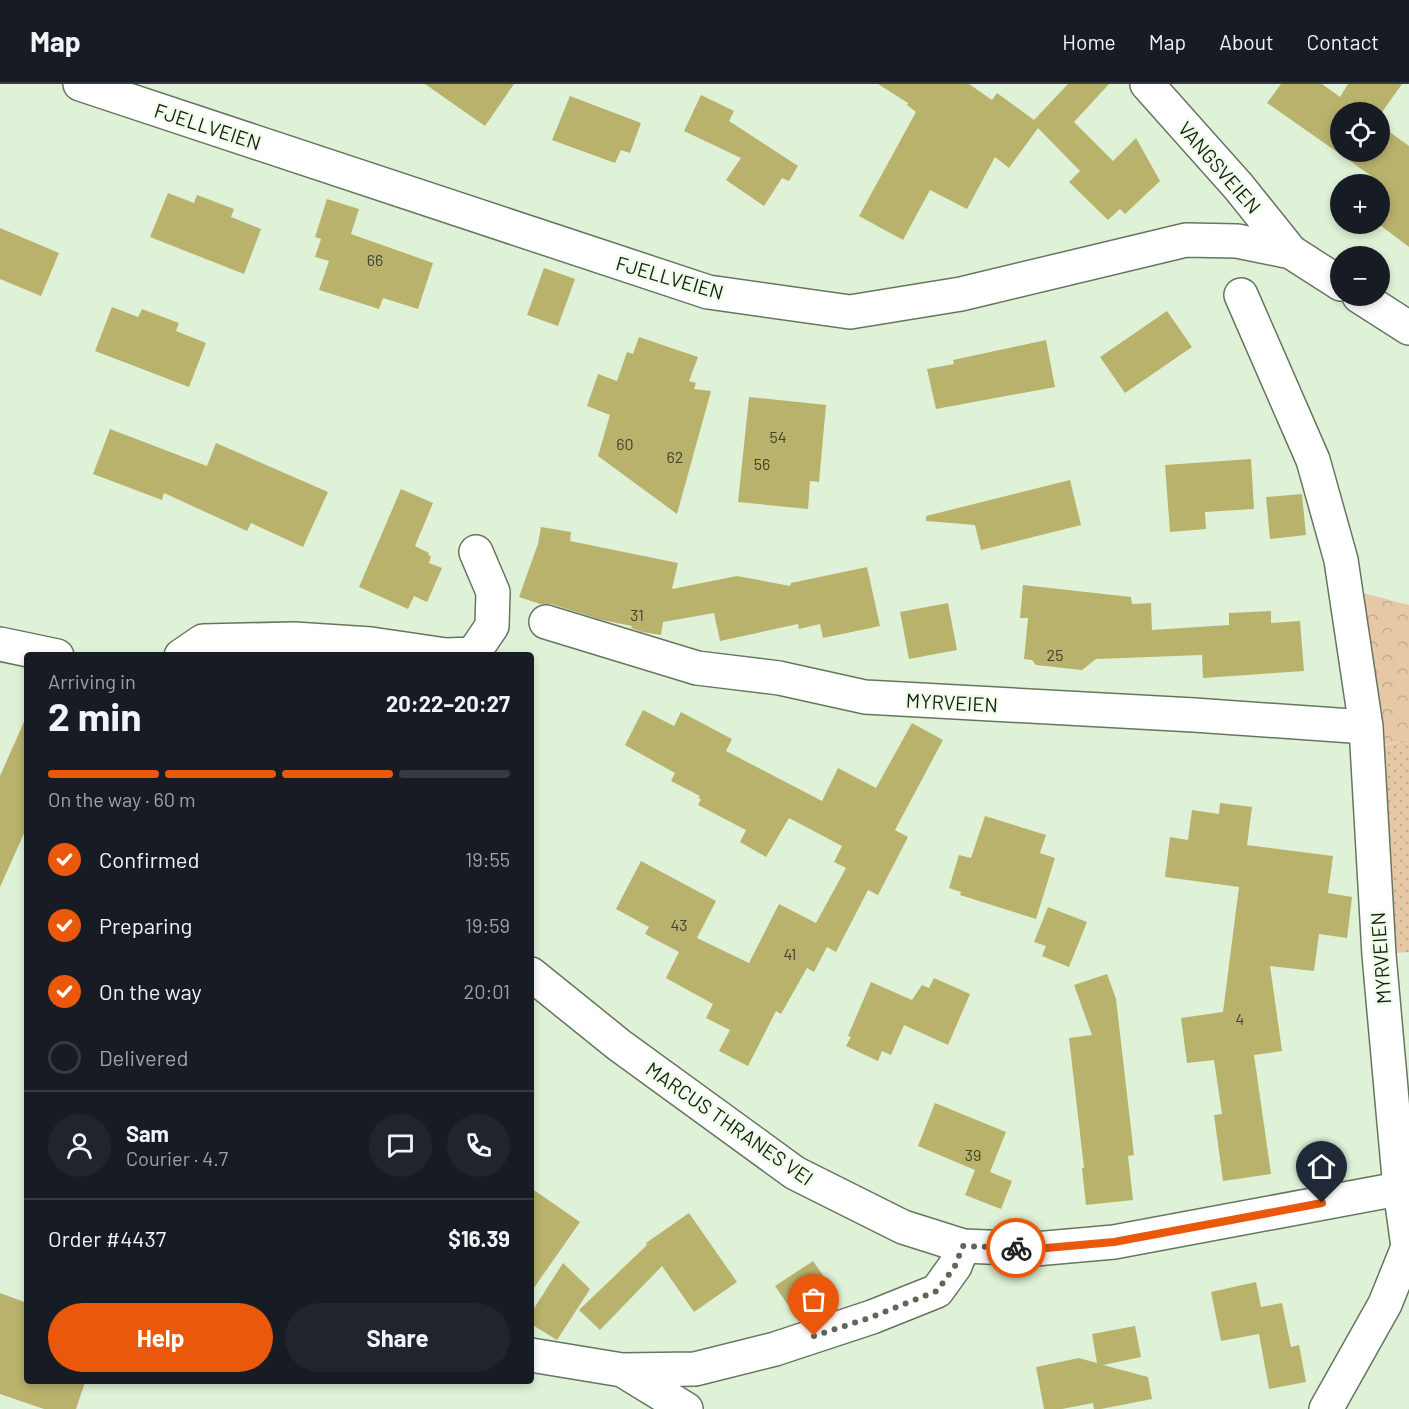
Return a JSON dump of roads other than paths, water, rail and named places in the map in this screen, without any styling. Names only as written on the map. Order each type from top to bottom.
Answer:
[{"type":"street","name":"FJELLVEIEN","points":[[80,84],[708,292],[850,312],[961,294],[1186,240],[1237,241],[1291,252],[1330,277]]},
{"type":"street","name":"VANGSVEIEN","points":[[1148,84],[1238,186],[1291,252]]},
{"type":"street","name":"MYRVEIEN","points":[[1241,295],[1313,460],[1341,560],[1366,727],[1379,955],[1405,1188],[1408,1246],[1385,1304],[1326,1409]]},
{"type":"street","points":[[1375,306],[1409,328]]},
{"type":"street","points":[[474,652],[492,626],[493,592],[476,552]]},
{"type":"street","name":"MYRVEIEN","points":[[546,622],[697,668],[779,678],[865,697],[1366,727]]},
{"type":"street","points":[[187,652],[203,641],[294,639],[372,644],[426,652]]},
{"type":"street","points":[[0,644],[38,652]]},
{"type":"street","name":"MARCUS THRANES VEI","points":[[534,976],[619,1045],[795,1173],[903,1227],[963,1246],[1035,1249],[1114,1242],[1405,1188]]},
{"type":"street","points":[[534,1355],[622,1370],[695,1369],[775,1349],[872,1317],[937,1291],[955,1266],[963,1246]]},
{"type":"street","points":[[622,1370],[686,1409]]}]
